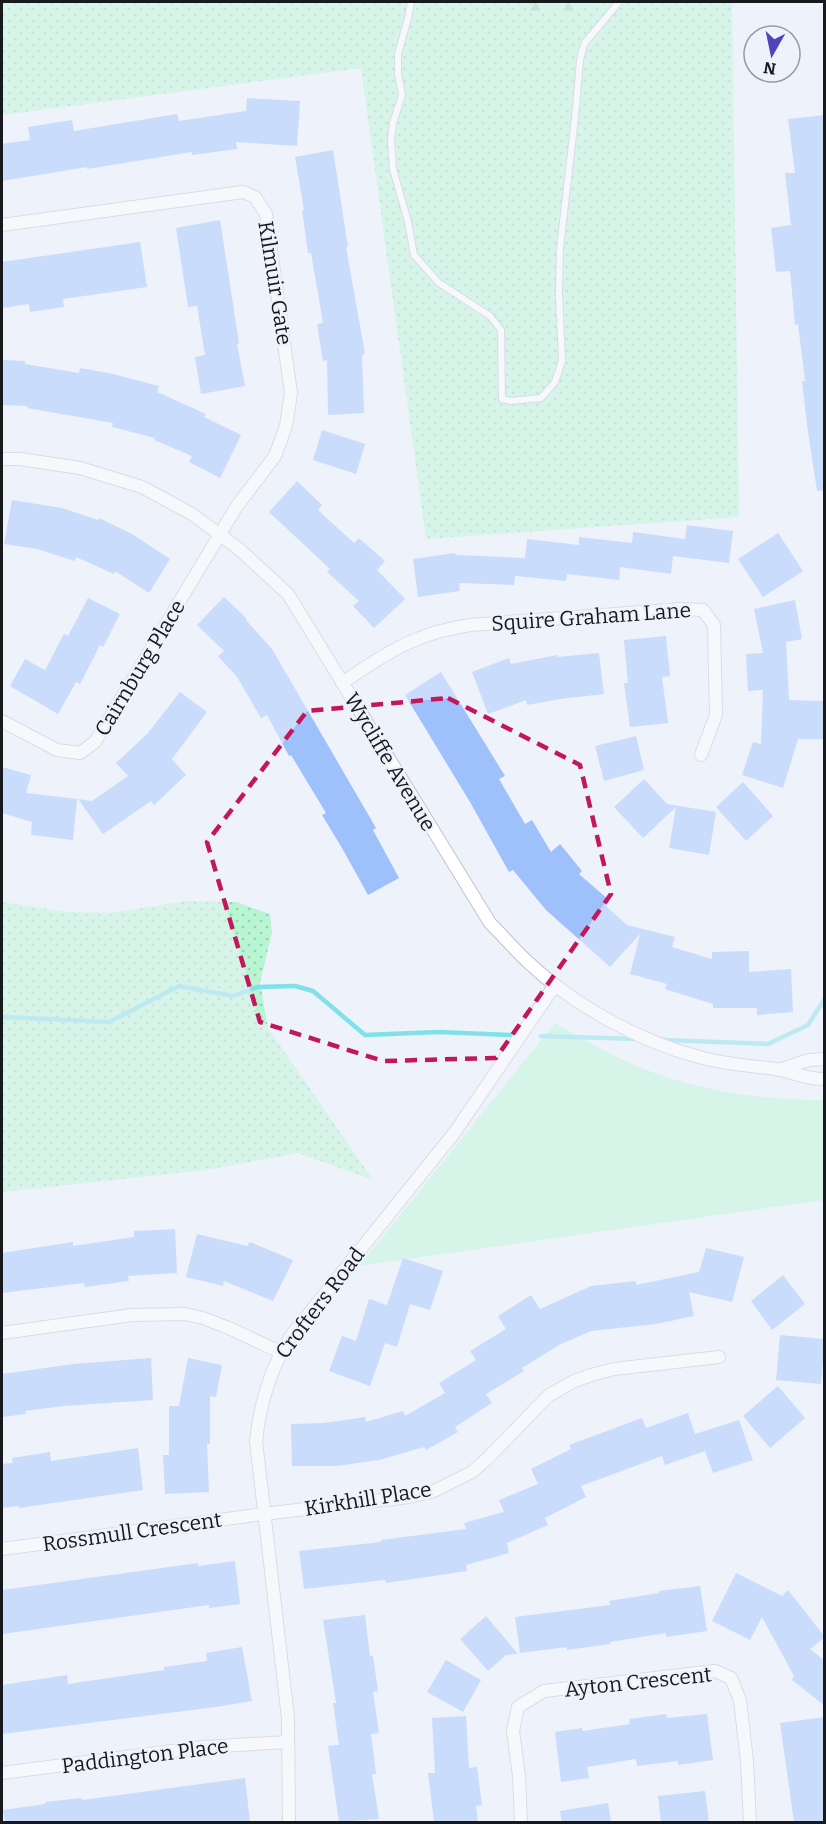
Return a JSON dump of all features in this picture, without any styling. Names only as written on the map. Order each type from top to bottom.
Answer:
[{"type":"street","name":"Kilmuir Gate","points":[[2,225],[243,192],[255,197],[266,214],[291,393],[286,426],[275,456],[237,506],[220,535]]},
{"type":"street","name":"Wycliffe Avenue","points":[[2,459],[20,459],[80,468],[142,487],[192,514],[239,549],[288,594],[490,923],[529,963],[555,985],[592,1010],[674,1049],[723,1063],[779,1070],[809,1079],[825,1079]]},
{"type":"street","name":"Cairnburg Place","points":[[2,721],[57,750],[80,753],[95,742],[220,535]]},
{"type":"street","name":"Squire Graham Lane","points":[[342,683],[418,638],[447,629],[470,625],[682,609],[703,610],[714,625],[716,715],[701,755]]},
{"type":"street","name":"Crofters Road","points":[[289,1822],[288,1743],[283,1669],[255,1441],[267,1382],[280,1352],[291,1336],[455,1132],[555,985]]},
{"type":"street","name":"Wycliffe Avenue","points":[[779,1070],[809,1060],[825,1059]]},
{"type":"street","points":[[2,1333],[132,1315],[185,1314],[231,1329],[280,1352]]},
{"type":"street","name":"Kirkhill Place","points":[[263,1514],[409,1497],[434,1491],[472,1472],[548,1396],[572,1382],[614,1369],[719,1357]]},
{"type":"street","name":"Rossmull Crescent","points":[[2,1549],[263,1514]]},
{"type":"street","name":"Ayton Crescent","points":[[521,1822],[519,1776],[513,1731],[518,1707],[544,1691],[715,1671],[731,1678],[740,1700],[747,1762],[750,1822]]},
{"type":"street","name":"Paddington Place","points":[[2,1773],[203,1747],[288,1743]]},
{"type":"lane","points":[[411,2],[398,54],[402,95],[393,123],[391,140],[393,169],[408,222],[414,255],[439,283],[490,316],[501,330],[502,399],[511,401],[541,398],[555,382],[562,361],[559,294],[560,248],[576,118],[580,60],[584,44],[619,2]]},
{"type":"highlighted area","points":[[448,698],[580,765],[611,894],[496,1058],[383,1061],[260,1022],[207,842],[307,711]]},
{"type":"green space","points":[[2,2],[732,2],[739,517],[426,539],[361,68],[2,115]]},
{"type":"green space","points":[[533,2],[594,2],[573,16],[528,11]]},
{"type":"green space","points":[[187,901],[236,902],[270,914],[272,932],[260,983],[268,1028],[373,1180],[298,1153],[206,1170],[2,1192],[2,902],[68,912],[111,913]]},
{"type":"green space","points":[[555,1023],[636,1066],[682,1082],[752,1096],[824,1100],[824,1200],[359,1266]]},
{"type":"building","points":[[247,98],[300,101],[297,146],[236,142],[237,149],[192,155],[192,152],[2,181],[2,144],[30,140],[28,127],[72,120],[74,131],[177,114],[179,121],[246,111]]},
{"type":"building","points":[[825,115],[825,490],[817,491],[807,425],[802,381],[805,381],[798,324],[795,325],[790,271],[776,272],[771,228],[791,225],[785,173],[795,173],[788,119]]},
{"type":"building","points":[[333,150],[348,247],[346,247],[365,354],[362,355],[364,413],[328,415],[327,360],[323,361],[317,324],[323,323],[311,253],[308,253],[302,210],[304,210],[295,157]]},
{"type":"building","points":[[220,220],[245,386],[201,394],[195,357],[205,355],[197,306],[188,307],[176,228]]},
{"type":"building","points":[[140,242],[147,287],[63,299],[64,307],[30,312],[29,304],[2,308],[2,262]]},
{"type":"building","points":[[2,360],[25,361],[25,364],[79,373],[80,368],[159,386],[157,392],[206,414],[204,417],[241,435],[220,478],[189,462],[192,456],[154,440],[155,438],[112,427],[113,423],[27,408],[28,406],[2,405]]},
{"type":"building","points":[[322,430],[365,444],[356,474],[313,460]]},
{"type":"building","points":[[297,481],[322,505],[318,510],[354,543],[359,538],[385,561],[377,570],[405,599],[374,628],[353,606],[359,601],[327,572],[330,569],[269,512]]},
{"type":"building","points":[[12,500],[62,508],[98,520],[99,518],[132,534],[170,559],[149,593],[115,571],[114,574],[76,557],[75,561],[37,549],[4,544]]},
{"type":"building","points":[[687,525],[733,531],[729,563],[673,556],[671,574],[620,567],[619,580],[567,574],[566,581],[515,576],[514,585],[459,583],[460,591],[418,597],[413,559],[455,553],[456,555],[525,558],[527,539],[579,545],[579,537],[632,543],[633,532],[685,539]]},
{"type":"building","points":[[778,533],[803,571],[763,597],[738,559]]},
{"type":"building","points":[[224,597],[247,619],[272,649],[376,828],[373,830],[399,878],[368,895],[322,815],[326,813],[291,755],[289,756],[267,715],[261,718],[237,677],[218,656],[224,651],[197,625]]},
{"type":"building","points":[[88,598],[120,614],[103,647],[100,645],[80,684],[76,682],[58,714],[10,686],[25,659],[45,670],[64,634],[68,636]]},
{"type":"building","points":[[795,600],[802,639],[786,642],[789,700],[824,701],[823,739],[798,739],[783,788],[742,775],[753,742],[761,744],[763,690],[748,691],[746,654],[763,653],[754,609]]},
{"type":"building","points":[[666,636],[670,676],[662,677],[668,723],[630,727],[624,683],[628,683],[624,640]]},
{"type":"building","points":[[599,653],[604,694],[527,705],[526,700],[488,714],[472,672],[509,658],[511,664],[557,655],[557,657]]},
{"type":"building","points":[[441,672],[505,776],[499,779],[525,824],[532,820],[551,852],[560,844],[582,871],[579,874],[610,901],[606,906],[627,925],[675,937],[672,947],[712,959],[712,952],[749,951],[749,972],[791,969],[793,1012],[757,1015],[757,1008],[713,1008],[713,1004],[665,989],[667,984],[630,974],[640,934],[610,967],[546,910],[513,870],[509,872],[470,802],[405,695]]},
{"type":"building","points":[[180,692],[207,712],[172,759],[186,775],[154,805],[151,801],[103,834],[78,799],[92,801],[128,776],[116,763],[148,733]]},
{"type":"building","points":[[636,736],[644,770],[604,781],[595,746]]},
{"type":"building","points":[[2,767],[31,775],[26,793],[77,799],[73,840],[31,835],[32,822],[2,813]]},
{"type":"building","points":[[644,779],[667,804],[716,812],[709,855],[669,848],[676,807],[643,838],[614,807]]},
{"type":"building","points":[[743,782],[773,816],[746,841],[716,807]]},
{"type":"building","points":[[175,1229],[177,1273],[128,1276],[129,1281],[85,1287],[84,1283],[2,1293],[2,1253],[73,1242],[73,1246],[134,1237],[134,1231]]},
{"type":"building","points":[[197,1234],[247,1246],[250,1242],[293,1260],[273,1301],[224,1281],[223,1286],[186,1277]]},
{"type":"building","points":[[706,1248],[744,1257],[732,1302],[689,1292],[694,1316],[656,1324],[591,1331],[559,1345],[522,1368],[524,1371],[486,1394],[492,1403],[455,1427],[458,1432],[426,1450],[424,1447],[379,1460],[337,1466],[292,1466],[291,1424],[324,1423],[365,1417],[366,1422],[403,1411],[405,1416],[445,1393],[439,1383],[476,1360],[470,1351],[506,1329],[498,1316],[531,1295],[540,1309],[591,1286],[636,1281],[636,1285],[699,1272]]},
{"type":"building","points":[[403,1258],[443,1271],[430,1310],[410,1304],[397,1347],[385,1343],[370,1386],[329,1371],[342,1336],[356,1341],[369,1299],[387,1305]]},
{"type":"building","points":[[783,1275],[805,1304],[772,1330],[751,1301]]},
{"type":"building","points":[[780,1335],[825,1339],[821,1384],[776,1380]]},
{"type":"building","points":[[151,1358],[153,1400],[63,1406],[25,1411],[26,1414],[2,1417],[2,1374],[73,1364]]},
{"type":"building","points":[[188,1358],[222,1365],[216,1397],[210,1396],[210,1444],[207,1444],[209,1492],[165,1494],[163,1455],[169,1455],[169,1406],[179,1406]]},
{"type":"building","points":[[778,1386],[805,1418],[770,1448],[743,1416]]},
{"type":"building","points":[[688,1413],[695,1434],[739,1420],[753,1460],[713,1473],[705,1451],[665,1465],[662,1456],[581,1486],[586,1497],[545,1518],[548,1525],[507,1543],[509,1553],[466,1565],[467,1571],[386,1583],[385,1580],[304,1589],[299,1551],[466,1529],[464,1523],[504,1512],[499,1500],[538,1484],[531,1469],[571,1449],[569,1445],[642,1418],[646,1428]]},
{"type":"building","points":[[138,1448],[143,1490],[19,1508],[19,1506],[2,1508],[2,1464],[13,1463],[12,1458],[50,1452],[51,1461]]},
{"type":"building","points":[[235,1561],[240,1604],[209,1608],[209,1605],[2,1634],[2,1590],[198,1563],[198,1566]]},
{"type":"building","points":[[736,1573],[782,1596],[788,1590],[825,1637],[810,1649],[825,1661],[825,1706],[792,1680],[794,1676],[762,1617],[750,1640],[712,1621]]},
{"type":"building","points":[[700,1586],[707,1631],[666,1637],[666,1633],[567,1650],[567,1647],[520,1653],[515,1617],[610,1605],[609,1601]]},
{"type":"building","points":[[365,1615],[370,1656],[373,1656],[378,1691],[373,1692],[379,1733],[371,1734],[376,1774],[372,1774],[379,1819],[339,1822],[328,1746],[339,1745],[333,1703],[336,1703],[323,1620]]},
{"type":"building","points":[[486,1616],[518,1654],[506,1655],[488,1671],[460,1639]]},
{"type":"building","points":[[242,1647],[252,1701],[2,1734],[2,1685],[67,1675],[68,1684],[164,1670],[164,1667],[207,1661],[206,1653]]},
{"type":"building","points":[[446,1660],[481,1680],[463,1712],[427,1692]]},
{"type":"building","points":[[666,1714],[667,1718],[707,1714],[713,1760],[678,1765],[678,1761],[637,1766],[636,1759],[587,1767],[589,1778],[561,1782],[555,1732],[582,1728],[583,1731],[630,1724],[629,1719]]},
{"type":"building","points":[[466,1716],[469,1768],[477,1767],[482,1805],[476,1806],[478,1822],[434,1822],[428,1773],[435,1773],[432,1718]]},
{"type":"building","points":[[825,1717],[825,1822],[794,1822],[780,1723]]},
{"type":"building","points":[[245,1778],[250,1822],[5,1822],[3,1810],[45,1804],[45,1802],[81,1798],[82,1800]]},
{"type":"building","points":[[705,1791],[709,1822],[661,1822],[658,1796]]},
{"type":"building","points":[[608,1803],[611,1822],[562,1822],[560,1811]]},
{"type":"waterway","points":[[2,1017],[109,1022],[179,986],[233,996],[258,987],[295,986],[313,991],[365,1035],[439,1032],[512,1035]]},
{"type":"waterway","points":[[664,1040],[768,1044],[808,1025],[824,1000]]},
{"type":"waterway","points":[[541,1036],[638,1039]]}]
